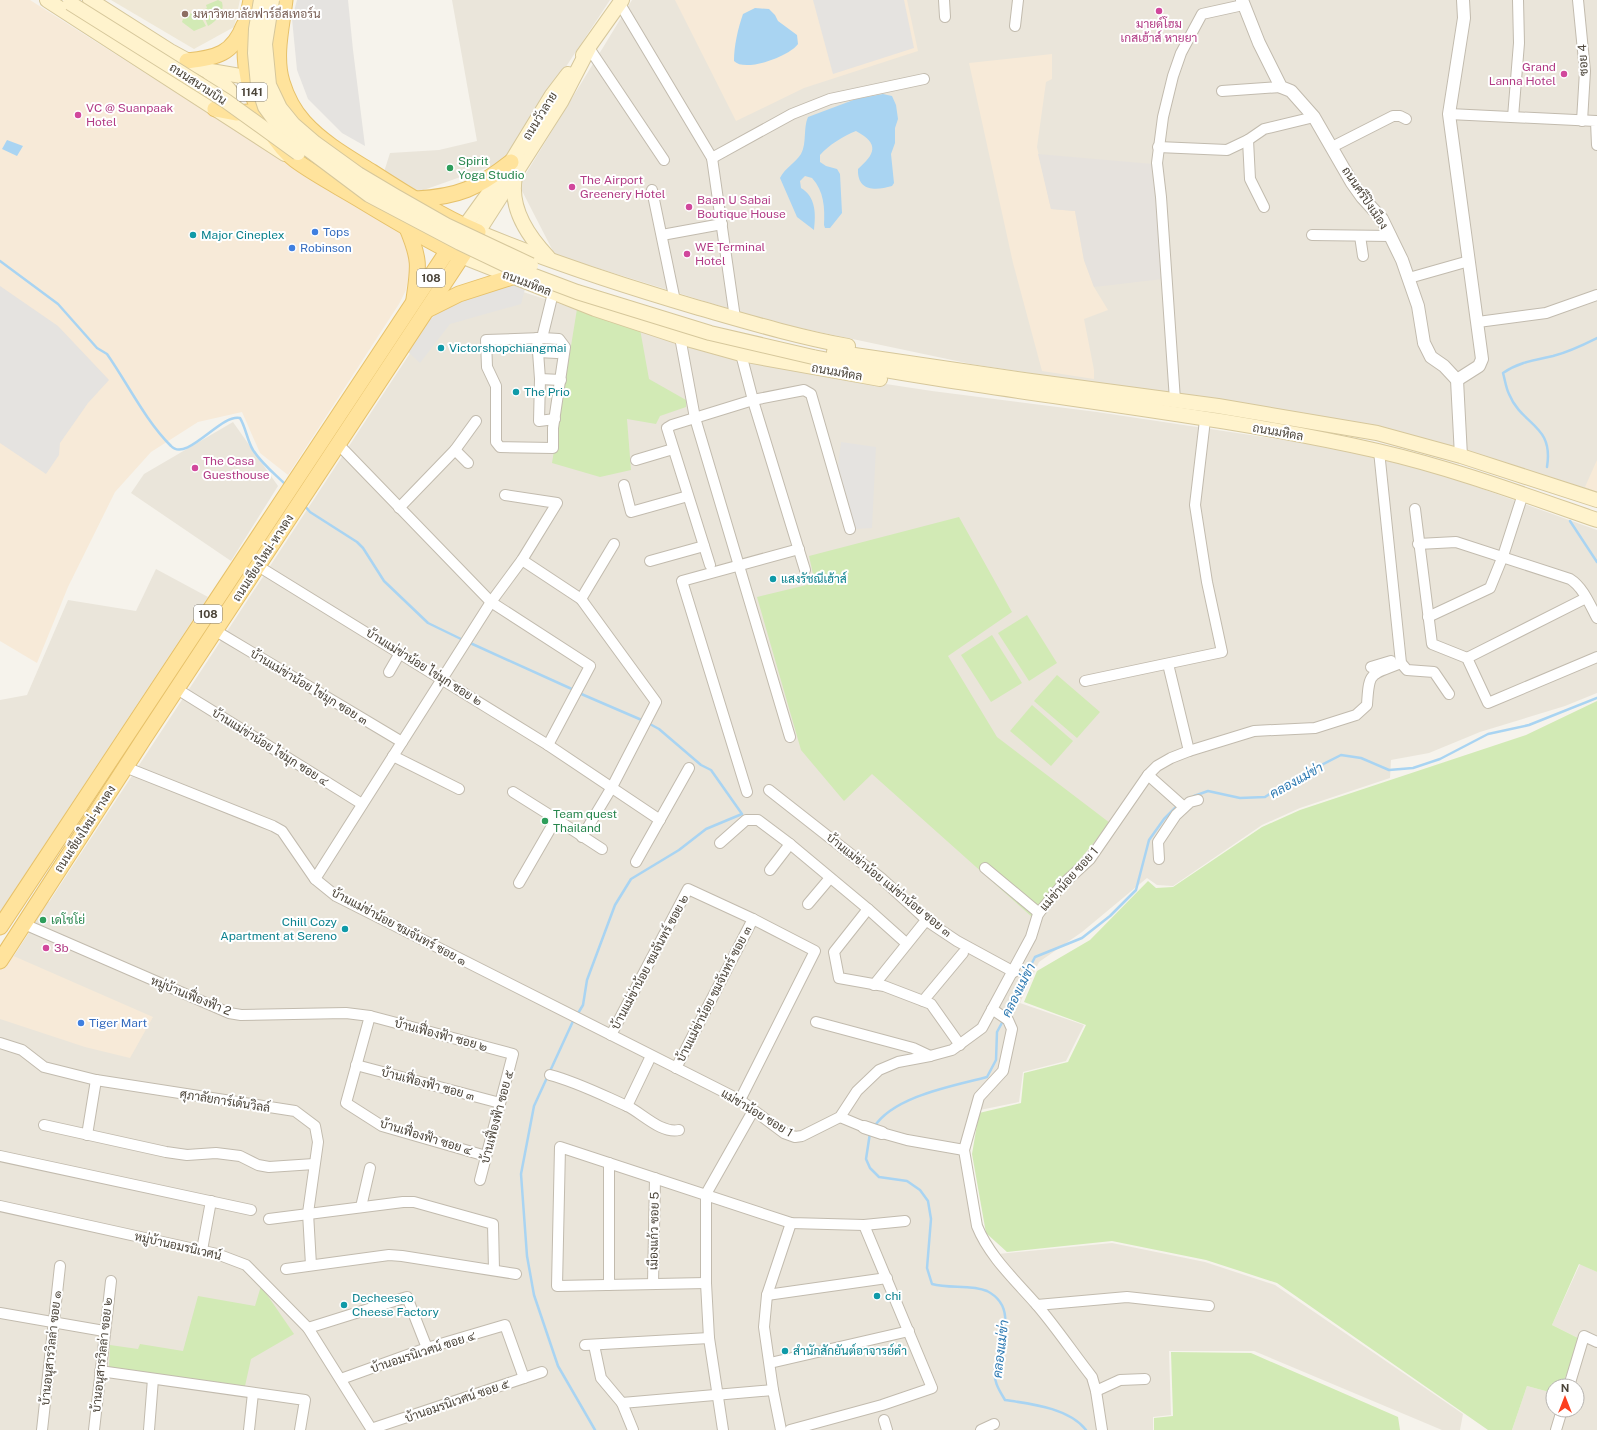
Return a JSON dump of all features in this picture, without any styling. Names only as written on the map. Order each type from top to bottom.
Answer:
[{"type":"main road","name":"ถนนสนามบิน","points":[[47,0],[294,160]]},
{"type":"main road","name":"ถนนสนามบิน","points":[[90,0],[187,61],[205,70],[283,84]]},
{"type":"main road","name":"ถนนมหิดล","points":[[261,0],[256,29],[255,59],[258,85],[265,107],[281,129],[368,195],[508,266],[577,292],[710,333],[813,352],[951,382],[1205,420],[1379,451],[1458,473],[1597,520]]},
{"type":"main road","name":"ถนนมหิดล","points":[[272,0],[266,44],[266,63],[269,85],[280,108],[293,124],[315,143],[358,174],[446,225],[517,259],[583,284],[711,324],[813,352],[960,370],[1175,400],[1313,421],[1377,433],[1461,456],[1597,500]]},
{"type":"main road","name":"ถนนมหิดล","points":[[285,0],[279,57],[283,84],[291,104],[302,121],[326,143],[415,199],[478,232],[552,261],[675,301],[834,344],[908,358],[960,370]]},
{"type":"main road","name":"ถนนสนามบิน","points":[[68,1],[226,101],[305,159],[368,195]]},
{"type":"main road","name":"ถนนวัวลาย","points":[[478,232],[552,95],[589,48],[621,2]]},
{"type":"main road","points":[[187,61],[207,59],[227,51],[240,33],[249,6]]},
{"type":"main road","name":"ถนนมหิดล","points":[[249,6],[244,51],[246,77],[258,110],[280,145],[294,160],[407,228],[455,253],[512,278],[595,309],[741,354],[845,374],[892,381],[951,382]]},
{"type":"main road","points":[[205,70],[232,93],[233,101],[231,105],[219,110]]},
{"type":"main road","points":[[219,110],[236,113],[258,110],[276,98],[283,84]]},
{"type":"main road","points":[[415,199],[440,198],[476,187],[514,167],[514,199],[526,231],[552,261]]},
{"type":"main road","name":"ถนนวัวลาย","points":[[465,226],[514,167]]},
{"type":"main road","name":"108","points":[[455,253],[465,226]]},
{"type":"main road","points":[[407,228],[417,253],[419,308],[512,278]]},
{"type":"main road","name":"108","points":[[455,253],[478,232]]},
{"type":"main road","name":"ถนนเชียงใหม่-หางดง","points":[[0,927],[130,731],[292,502],[455,253]]},
{"type":"main road","points":[[595,309],[588,301],[587,290],[593,282],[606,279]]},
{"type":"main road","name":"ถนนเชียงใหม่-หางดง","points":[[303,485],[338,444],[419,308]]},
{"type":"main road","name":"ถนนเชียงใหม่-หางดง","points":[[0,961],[125,767],[258,566],[292,502]]},
{"type":"main road","points":[[130,731],[143,740]]},
{"type":"street","points":[[944,0],[945,18]]},
{"type":"street","points":[[1015,26],[1018,0]]},
{"type":"street","points":[[1461,456],[1456,380],[1479,366],[1482,359],[1449,114],[1464,18],[1463,0]]},
{"type":"street","points":[[1513,117],[1519,43],[1518,0]]},
{"type":"street","name":"ซอย 4","points":[[1578,0],[1585,72],[1582,121]]},
{"type":"street","points":[[621,2],[712,158],[735,318]]},
{"type":"street","points":[[1175,400],[1161,197],[1157,163],[1163,116],[1173,76],[1181,53],[1202,14],[1242,2]]},
{"type":"street","name":"ถนนศรีปิงเมือง","points":[[1242,2],[1267,61],[1281,87],[1291,91],[1314,117],[1352,183],[1362,197],[1382,219],[1402,260],[1418,306],[1424,343],[1432,357],[1444,366],[1456,380]]},
{"type":"street","points":[[589,48],[664,160]]},
{"type":"street","points":[[712,158],[792,114],[830,99],[924,79]]},
{"type":"street","points":[[1222,91],[1281,87]]},
{"type":"street","points":[[1449,114],[1596,121],[1597,146]]},
{"type":"street","points":[[1332,147],[1393,116],[1400,116],[1406,119]]},
{"type":"street","points":[[1158,147],[1227,150],[1248,140],[1264,129],[1314,117]]},
{"type":"street","points":[[1248,140],[1250,179],[1264,207]]},
{"type":"street","points":[[652,190],[675,301]]},
{"type":"street","points":[[662,235],[722,224]]},
{"type":"street","points":[[1312,235],[1391,236]]},
{"type":"street","points":[[1360,236],[1363,256]]},
{"type":"street","points":[[1408,278],[1469,261]]},
{"type":"street","points":[[553,293],[540,338],[538,352],[540,379],[539,421],[555,419]]},
{"type":"street","points":[[1478,322],[1546,313],[1597,295]]},
{"type":"street","points":[[680,336],[695,418],[790,737]]},
{"type":"street","points":[[540,338],[559,339],[563,342],[565,347],[555,419],[553,448],[500,447],[497,445],[496,386],[487,367],[486,340],[540,338]]},
{"type":"street","points":[[538,352],[557,353]]},
{"type":"street","points":[[741,354],[753,400],[805,570]]},
{"type":"street","points":[[540,379],[561,380]]},
{"type":"street","points":[[710,565],[667,430],[668,426],[753,400],[804,390],[811,394],[850,529]]},
{"type":"street","points":[[1085,682],[1222,652],[1207,582],[1195,505],[1205,420]]},
{"type":"street","points":[[400,508],[455,450],[476,421]]},
{"type":"street","points":[[338,444],[491,602],[590,666],[548,745]]},
{"type":"street","points":[[636,460],[673,449]]},
{"type":"street","points":[[455,450],[468,463]]},
{"type":"street","points":[[1379,451],[1401,661],[1407,670],[1434,672],[1449,694]]},
{"type":"street","points":[[624,485],[631,512],[688,496]]},
{"type":"street","points":[[1428,617],[1490,588],[1523,494]]},
{"type":"street","points":[[315,879],[491,602],[522,560],[557,503],[505,495]]},
{"type":"street","points":[[1414,510],[1432,644],[1467,658],[1488,703],[1597,658]]},
{"type":"street","points":[[1418,544],[1456,542],[1570,579],[1586,598],[1597,618]]},
{"type":"street","points":[[581,599],[614,544]]},
{"type":"street","points":[[650,562],[704,546]]},
{"type":"street","points":[[747,792],[682,582],[799,550]]},
{"type":"street","points":[[522,560],[581,599],[656,702],[612,787],[582,837]]},
{"type":"street","name":"บ้านแม่ข่าน้อย ไข่มุก ซอย ๒","points":[[258,566],[588,770],[660,820]]},
{"type":"street","points":[[1467,658],[1586,598]]},
{"type":"street","name":"บ้านแม่ข่าน้อย ไข่มุก ซอย ๓","points":[[216,631],[402,742]]},
{"type":"street","points":[[389,672],[400,653]]},
{"type":"street","points":[[1372,667],[1401,661]]},
{"type":"street","name":"แม่ข่าน้อย ซอย 1","points":[[581,1020],[740,1100],[784,1133],[795,1137],[802,1136],[840,1117],[857,1091],[879,1070],[898,1062],[952,1050],[982,1028],[1014,972],[1031,937],[1039,912],[1062,885],[1090,859],[1148,775],[1157,766],[1171,758],[1189,751],[1254,731],[1315,728],[1356,716],[1367,705],[1368,682],[1372,675],[1401,661]]},
{"type":"street","points":[[1168,664],[1189,751]]},
{"type":"street","name":"บ้านแม่ข่าน้อย ไข่มุก ซอย ๔","points":[[177,689],[362,804]]},
{"type":"street","points":[[393,756],[459,789]]},
{"type":"street","name":"บ้านแม่ข่าน้อย ชมจันทร์ ซอย ๑","points":[[125,767],[273,826],[282,831],[315,879],[336,896],[581,1020]]},
{"type":"street","points":[[636,862],[689,768]]},
{"type":"street","points":[[1148,775],[1181,804]]},
{"type":"street","name":"บ้านแม่ข่าน้อย แม่ข่าน้อย ซอย ๓","points":[[769,790],[881,878],[930,923],[957,941],[1014,972]]},
{"type":"street","points":[[513,792],[602,849]]},
{"type":"street","points":[[1181,804],[1198,800]]},
{"type":"street","points":[[1159,859],[1158,842],[1176,815],[1181,804]]},
{"type":"street","points":[[519,883],[556,819]]},
{"type":"street","points":[[720,843],[746,820],[758,820],[790,844],[906,943]]},
{"type":"street","points":[[770,870],[790,844]]},
{"type":"street","points":[[985,868],[1039,912]]},
{"type":"street","points":[[808,904],[830,878]]},
{"type":"street","name":"บ้านแม่ข่าน้อย ชมจันทร์ ซอย ๒","points":[[611,1035],[688,889],[753,919]]},
{"type":"street","points":[[868,909],[834,952],[839,978],[874,984],[931,1004],[960,1045]]},
{"type":"street","points":[[740,1100],[815,951],[753,919]]},
{"type":"street","name":"บ้านแม่ข่าน้อย ชมจันทร์ ซอย ๓","points":[[676,1068],[753,919]]},
{"type":"street","name":"หมู่บ้านเฟื่องฟ้า 2","points":[[24,924],[229,1013],[241,1015],[346,1013],[370,1016]]},
{"type":"street","points":[[874,984],[923,924]]},
{"type":"street","points":[[923,1001],[963,953]]},
{"type":"street","points":[[992,1009],[1008,1020],[1012,1029],[1003,1071],[979,1097],[964,1150],[977,1226],[981,1237],[1011,1277],[1037,1305],[1092,1377],[1096,1391],[1102,1430]]},
{"type":"street","points":[[356,1064],[370,1016]]},
{"type":"street","name":"บ้านเฟื่องฟ้า ซอย ๒","points":[[370,1016],[513,1054]]},
{"type":"street","points":[[816,1022],[913,1048],[930,1056]]},
{"type":"street","name":"ศุภาลัยการ์เด้นวิลล์","points":[[0,1043],[22,1050],[44,1067],[96,1080],[295,1111],[315,1126],[318,1142],[308,1213],[311,1265]]},
{"type":"street","name":"บ้านเฟื่องฟ้า ซอย ๕","points":[[480,1180],[513,1054]]},
{"type":"street","points":[[627,1106],[651,1056]]},
{"type":"street","name":"บ้านเฟื่องฟ้า ซอย ๔","points":[[356,1064],[346,1103],[382,1126],[486,1156]]},
{"type":"street","name":"บ้านเฟื่องฟ้า ซอย ๓","points":[[356,1064],[500,1103]]},
{"type":"street","points":[[550,1075],[578,1084],[611,1101],[627,1106],[661,1126],[672,1130],[679,1130]]},
{"type":"street","points":[[87,1135],[96,1080]]},
{"type":"street","points":[[723,1430],[709,1338],[706,1283],[706,1194],[753,1111]]},
{"type":"street","points":[[840,1117],[864,1127],[906,1140],[964,1150]]},
{"type":"street","points":[[44,1125],[187,1155],[216,1153],[234,1155],[258,1165],[269,1167],[314,1164]]},
{"type":"street","points":[[706,1283],[558,1286],[560,1147],[791,1223],[864,1225],[905,1221]]},
{"type":"street","points":[[0,1156],[251,1210]]},
{"type":"street","points":[[609,1163],[609,1284]]},
{"type":"street","points":[[361,1207],[370,1168]]},
{"type":"street","name":"เมืองแก้ว ซอย 5","points":[[653,1284],[655,1178]]},
{"type":"street","points":[[202,1250],[211,1201]]},
{"type":"street","points":[[269,1218],[403,1202],[414,1202],[493,1224],[494,1270]]},
{"type":"street","name":"หมู่บ้านอมรนิเวศน์","points":[[0,1206],[202,1250],[246,1265],[308,1328],[372,1430]]},
{"type":"street","points":[[781,1430],[773,1390],[764,1327],[767,1295],[791,1223]]},
{"type":"street","points":[[790,1430],[882,1405],[932,1388],[864,1225]]},
{"type":"street","points":[[286,1269],[395,1255],[516,1274]]},
{"type":"street","name":"บ้านอนุสารวิลล่า ซอย ๑","points":[[42,1430],[60,1266]]},
{"type":"street","points":[[767,1295],[887,1278]]},
{"type":"street","name":"บ้านอนุสารวิลล่า ซอย ๒","points":[[94,1430],[104,1331],[111,1281]]},
{"type":"street","points":[[308,1328],[407,1297],[427,1348]]},
{"type":"street","points":[[1037,1305],[1127,1297],[1208,1306]]},
{"type":"street","points":[[0,1313],[104,1331]]},
{"type":"street","name":"บ้านอมรนิเวศน์ ซอย ๔","points":[[341,1379],[427,1348],[505,1325],[524,1378]]},
{"type":"street","points":[[770,1363],[909,1332]]},
{"type":"street","points":[[1571,1378],[1584,1336],[1597,1342]]},
{"type":"street","points":[[633,1430],[622,1403],[601,1378],[590,1345],[709,1338]]},
{"type":"street","points":[[100,1372],[305,1400],[300,1430]]},
{"type":"street","name":"บ้านอมรนิเวศน์ ซอย ๕","points":[[372,1430],[542,1372]]},
{"type":"street","points":[[149,1430],[153,1379]]},
{"type":"street","points":[[1096,1391],[1120,1380],[1145,1379]]},
{"type":"street","points":[[622,1403],[718,1396],[773,1390]]},
{"type":"street","points":[[249,1430],[253,1393]]},
{"type":"street","points":[[1556,1430],[1560,1418]]},
{"type":"street","points":[[884,1420],[887,1430]]},
{"type":"street","points":[[981,1430],[994,1424]]},
{"type":"shaded area","points":[[0,0],[30,0],[290,165],[402,229],[408,244],[410,267],[406,290],[399,304],[288,475],[260,453],[242,412],[198,422],[151,452],[115,492],[68,587],[37,663],[0,641]]},
{"type":"shaded area","name":"มหาวิทยาลัยฟาร์อีสเทอร์น","points":[[111,0],[240,0],[234,27],[194,49]]},
{"type":"shaded area","points":[[297,0],[348,0],[365,146],[342,133],[308,99],[297,70],[292,19]]},
{"type":"shaded area","points":[[452,0],[610,0],[503,162],[418,192],[384,172],[390,153],[439,150],[477,141]]},
{"type":"shaded area","points":[[632,0],[1597,0],[1597,498],[1256,408],[971,364],[772,322],[555,255],[519,185]]},
{"type":"shaded area","points":[[675,0],[907,0],[918,51],[804,88],[736,121]]},
{"type":"shaded area","points":[[813,0],[904,0],[914,48],[833,74]]},
{"type":"shaded area","points":[[1052,54],[1052,79],[1046,82],[1037,147],[1051,209],[1075,211],[1084,260],[1094,287],[1108,310],[1084,319],[1094,370],[1094,379],[1042,371],[1013,263],[969,63]]},
{"type":"shaded area","points":[[1038,154],[1153,164],[1163,279],[1094,287],[1084,260],[1075,211],[1051,209]]},
{"type":"shaded area","points":[[511,284],[525,289],[521,304],[450,324],[420,363],[408,352],[429,320],[449,304]]},
{"type":"shaded area","points":[[0,286],[58,326],[109,380],[88,403],[60,443],[59,455],[46,474],[0,443]]},
{"type":"shaded area","points":[[511,288],[646,332],[748,363],[932,391],[1097,412],[1324,446],[1438,473],[1597,530],[1597,693],[1565,706],[1480,732],[1429,753],[1391,760],[1390,778],[1300,808],[1262,825],[1173,886],[1157,885],[1147,878],[1082,932],[1039,962],[1020,1003],[1084,1025],[1066,1061],[1023,1072],[1019,1102],[980,1110],[969,1152],[983,1233],[998,1254],[1112,1243],[1205,1262],[1275,1285],[1463,1414],[1460,1430],[1442,1430],[1254,1351],[1169,1351],[1171,1415],[1153,1417],[1153,1430],[0,1430],[0,977],[32,928],[41,899],[49,902],[424,332]]},
{"type":"shaded area","points":[[233,422],[278,486],[231,561],[131,493],[144,474]]},
{"type":"shaded area","points":[[841,442],[876,447],[872,528],[855,529],[837,474]]},
{"type":"shaded area","points":[[1597,460],[1597,492],[1585,487]]},
{"type":"shaded area","points":[[156,569],[208,597],[0,912],[0,700],[27,695],[68,600],[136,611]]},
{"type":"shaded area","points":[[9,954],[153,1017],[130,1058],[85,1047],[0,1019],[0,968]]},
{"type":"shaded area","points":[[1580,1264],[1597,1272],[1597,1430],[1512,1430],[1527,1386],[1545,1391],[1545,1418],[1585,1418],[1585,1378],[1565,1378],[1580,1339],[1552,1325]]},
{"type":"green space","points":[[218,0],[222,2],[223,6],[221,13],[214,22],[208,26],[204,16],[205,9],[207,8],[206,5]]},
{"type":"green space","points":[[191,13],[199,18],[201,17],[206,26],[194,31],[182,22],[183,19]]},
{"type":"green space","points":[[577,309],[640,329],[649,379],[686,400],[686,407],[660,416],[656,424],[627,419],[631,470],[600,477],[552,463]]},
{"type":"green space","points":[[959,517],[1012,612],[948,656],[997,737],[1110,823],[1032,917],[872,774],[844,801],[801,750],[757,597],[815,583],[809,556]]},
{"type":"green space","points":[[1027,615],[1057,663],[1029,681],[998,633]]},
{"type":"green space","points":[[992,635],[1022,683],[991,702],[961,655]]},
{"type":"green space","points":[[1057,675],[1100,712],[1077,738],[1034,701]]},
{"type":"green space","points":[[1597,701],[1597,1272],[1579,1264],[1552,1325],[1580,1339],[1565,1378],[1545,1378],[1545,1391],[1527,1386],[1512,1430],[1488,1430],[1277,1283],[1206,1260],[1112,1241],[1007,1252],[986,1233],[972,1154],[979,1113],[1021,1103],[1024,1073],[1068,1062],[1086,1025],[1024,1002],[1037,971],[1090,940],[1148,881],[1156,888],[1173,887],[1262,827],[1300,810],[1526,735]]},
{"type":"green space","points":[[1032,705],[1073,741],[1051,766],[1010,731]]},
{"type":"green space","points":[[261,1286],[294,1334],[251,1359],[245,1386],[109,1367],[110,1345],[138,1349],[140,1344],[183,1351],[198,1296],[255,1306]]},
{"type":"green space","points":[[1171,1352],[1251,1353],[1398,1417],[1400,1430],[1154,1430],[1154,1418],[1173,1416]]},
{"type":"water","points":[[755,8],[769,9],[778,21],[797,35],[798,44],[793,49],[767,62],[748,65],[740,64],[734,61],[739,25],[743,14]]},
{"type":"water","points":[[883,94],[892,96],[896,105],[898,119],[895,128],[895,143],[891,154],[894,183],[892,186],[886,188],[874,189],[868,188],[860,182],[858,169],[864,164],[871,154],[872,145],[869,140],[856,131],[841,138],[820,155],[820,162],[826,166],[837,169],[840,174],[842,213],[830,228],[825,228],[824,225],[823,200],[816,183],[812,178],[805,176],[800,181],[801,188],[810,196],[814,206],[814,230],[797,217],[780,178],[803,150],[808,117],[856,99]]},
{"type":"water","points":[[7,140],[23,146],[17,156],[2,149]]},
{"type":"waterway","points":[[0,261],[58,304],[97,348],[107,354],[153,425],[171,446],[178,449],[186,448],[223,423],[232,418],[240,418],[253,450],[287,486]]},
{"type":"waterway","points":[[1547,467],[1548,453],[1546,442],[1536,426],[1521,413],[1515,405],[1508,392],[1503,373],[1521,364],[1553,356],[1581,346],[1597,338]]},
{"type":"waterway","points":[[304,505],[310,512],[357,542],[363,548],[384,581],[428,623],[463,640]]},
{"type":"waterway","points":[[1570,521],[1597,562]]},
{"type":"waterway","points":[[468,642],[574,690]]},
{"type":"waterway","points":[[579,693],[644,721]]},
{"type":"waterway","name":"คลองแม่ข่า","points":[[1194,796],[1208,791],[1240,798],[1265,797],[1288,782],[1341,755],[1361,758],[1389,770],[1413,768],[1440,759],[1488,734],[1529,725],[1597,698]]},
{"type":"waterway","points":[[577,1015],[583,1005],[587,980],[615,905],[631,879],[679,850],[706,829],[742,814],[711,770],[701,765],[659,729],[648,723]]},
{"type":"waterway","name":"คลองแม่ข่า","points":[[1006,1015],[1035,957],[1082,938],[1110,916],[1136,890],[1149,840],[1164,819],[1178,805]]},
{"type":"waterway","points":[[574,1019],[534,1106],[521,1174],[527,1256],[534,1295],[558,1366],[595,1430]]},
{"type":"waterway","name":"คลองแม่ข่า","points":[[874,1127],[883,1116],[895,1107],[910,1100],[925,1094],[987,1077],[996,1060],[997,1032],[1004,1019]]},
{"type":"waterway","name":"คลองแม่ข่า","points":[[870,1133],[866,1159],[870,1168],[879,1177],[907,1181],[920,1190],[928,1201],[931,1219],[927,1268],[932,1284],[981,1289],[997,1298],[1003,1307],[1005,1327],[995,1369],[995,1378],[1005,1400],[1038,1405],[1060,1412],[1079,1423],[1086,1430]]},
{"type":"place","name":"มายด์โฮม เกสเฮ้าส์ หายยา","points":[[1159,11]]},
{"type":"place","name":"มหาวิทยาลัยฟาร์อีสเทอร์น","points":[[185,14]]},
{"type":"place","name":"Grand Lanna Hotel","points":[[1564,74]]},
{"type":"place","name":"VC @ Suanpaak Hotel","points":[[78,115]]},
{"type":"place","name":"Spirit Yoga Studio","points":[[450,168]]},
{"type":"place","name":"The Airport Greenery Hotel","points":[[572,187]]},
{"type":"place","name":"Baan U Sabai Boutique House","points":[[689,207]]},
{"type":"place","name":"Tops","points":[[315,232]]},
{"type":"place","name":"Major Cineplex","points":[[193,235]]},
{"type":"place","name":"Robinson","points":[[292,248]]},
{"type":"place","name":"WE Terminal Hotel","points":[[687,254]]},
{"type":"place","name":"Victorshopchiangmai","points":[[441,348]]},
{"type":"place","name":"The Prio","points":[[516,392]]},
{"type":"place","name":"The Casa Guesthouse","points":[[195,468]]},
{"type":"place","name":"แสงรัชณีเฮ้าส์","points":[[773,579]]},
{"type":"place","name":"Team quest Thailand","points":[[545,821]]},
{"type":"place","name":"เดโชโย่","points":[[43,920]]},
{"type":"place","name":"Chill Cozy Apartment at Sereno","points":[[345,929]]},
{"type":"place","name":"3b","points":[[46,948]]},
{"type":"place","name":"Tiger Mart","points":[[81,1023]]},
{"type":"place","name":"chi","points":[[877,1296]]},
{"type":"place","name":"Decheeseo Cheese Factory","points":[[344,1305]]},
{"type":"place","name":"สำนักสักยันต์อาจารย์ดำ","points":[[785,1351]]}]
